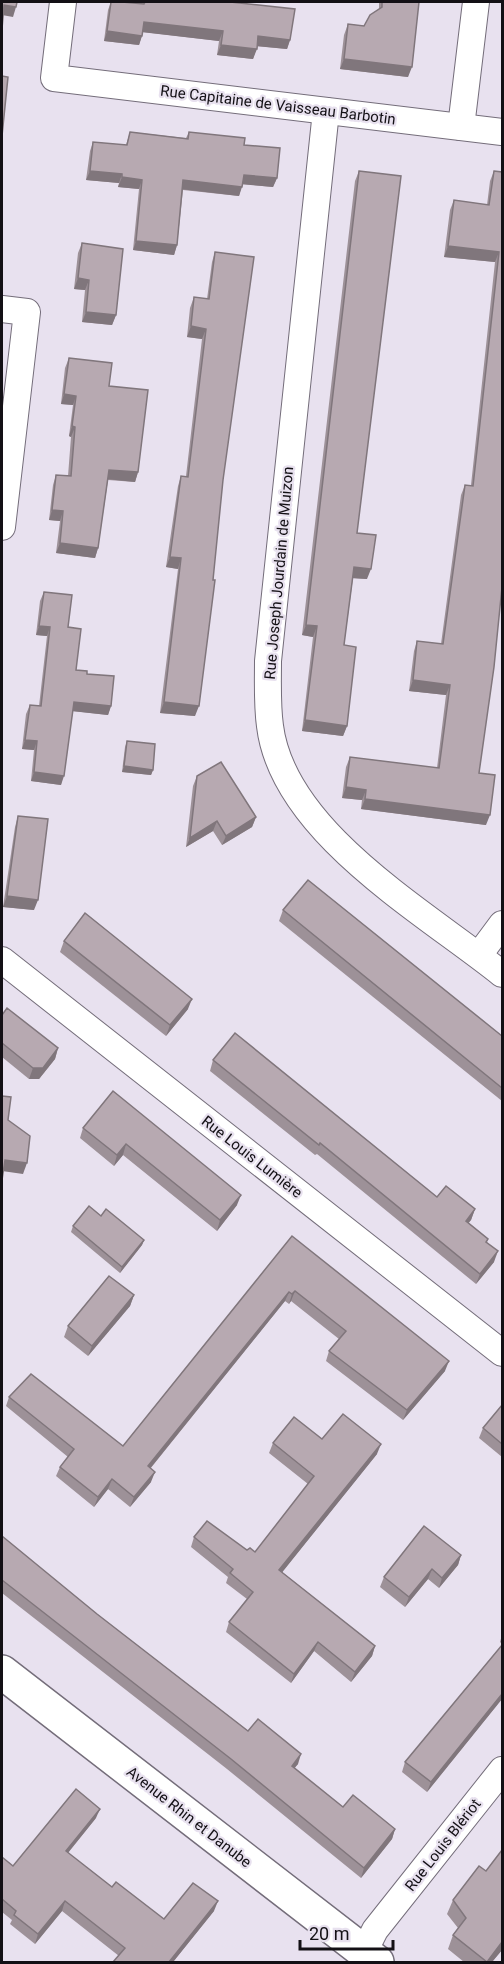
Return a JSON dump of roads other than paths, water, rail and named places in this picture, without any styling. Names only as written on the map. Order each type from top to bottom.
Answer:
[{"type":"street","name":"Rue Capitaine de Vaisseau Barbotin","points":[[63,2],[54,78],[502,132]]},
{"type":"street","points":[[461,127],[476,2]]},
{"type":"street","name":"Rue Joseph Jourdain de Muizon","points":[[326,111],[268,661],[270,727],[282,768],[312,817],[352,858],[502,974]]},
{"type":"street","points":[[2,309],[27,312],[2,527]]},
{"type":"street","points":[[479,955],[502,924]]},
{"type":"street","name":"Rue Louis Lumière","points":[[2,960],[502,1353]]},
{"type":"street","name":"Avenue Rhin et Danube","points":[[2,1672],[370,1957]]},
{"type":"street","name":"Rue Louis Blériot","points":[[370,1957],[375,1930],[502,1770]]}]
